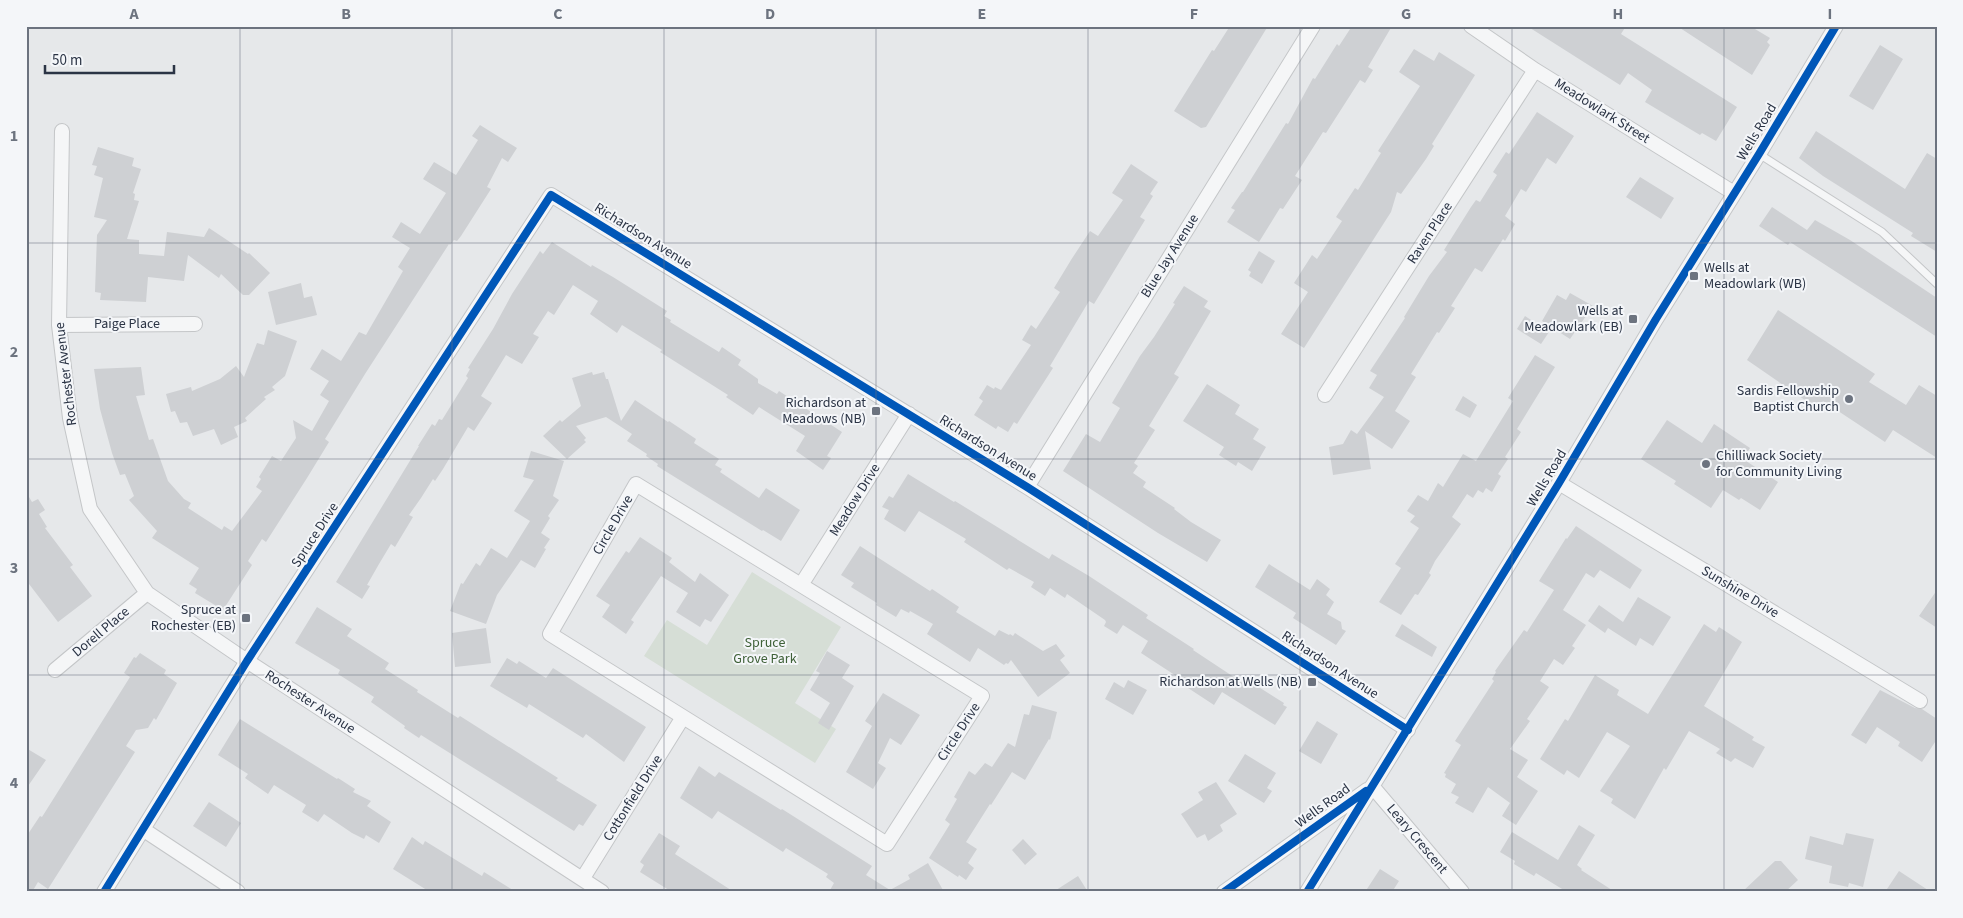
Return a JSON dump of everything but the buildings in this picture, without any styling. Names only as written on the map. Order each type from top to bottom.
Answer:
[{"type":"street","name":"Blue Jay Avenue","points":[[1027,487],[1313,26]]},
{"type":"street","name":"Meadowlark Street","points":[[1471,26],[1535,70],[1734,193]]},
{"type":"street","name":"Wells Road","points":[[1224,892],[1372,786],[1559,483],[1656,319],[1836,26]]},
{"type":"street","name":"Raven Place","points":[[1325,395],[1535,70]]},
{"type":"street","name":"Rochester Avenue","points":[[62,131],[59,325],[70,418],[90,509],[147,593],[602,892]]},
{"type":"street","name":"Richardson Avenue","points":[[551,195],[1027,487],[1408,730]]},
{"type":"street","name":"Spruce Drive","points":[[104,892],[248,661],[551,195]]},
{"type":"street","name":"Paige Place","points":[[59,325],[195,324]]},
{"type":"street","name":"Meadow Drive","points":[[801,585],[909,414]]},
{"type":"street","name":"Sunshine Drive","points":[[1559,483],[1920,701]]},
{"type":"street","name":"Circle Drive","points":[[636,484],[801,585],[982,696],[887,844],[550,634],[636,484]]},
{"type":"street","name":"Dorell Place","points":[[55,670],[147,593]]},
{"type":"street","name":"Cottonfield Drive","points":[[582,878],[683,717]]},
{"type":"street","points":[[1307,892],[1372,786]]},
{"type":"street","name":"Leary Crescent","points":[[1372,786],[1462,892]]},
{"type":"street","points":[[144,830],[238,892]]},
{"type":"lane","points":[[1759,154],[1882,232],[1936,283]]},
{"type":"green space","name":"Spruce Grove Park","points":[[752,572],[841,627],[795,703],[836,729],[815,763],[644,656],[667,620],[707,645]]},
{"type":"cycle path","points":[[1307,892],[1559,483],[1656,319],[1836,26]]},
{"type":"cycle path","points":[[104,892],[247,661],[551,195],[1027,487],[1408,730]]},
{"type":"cycle path","points":[[1224,892],[1366,791]]},
{"type":"place","name":"Wells at Meadowlark (WB)","points":[[1694,276]]},
{"type":"place","name":"Wells at Meadowlark (EB)","points":[[1633,319]]},
{"type":"place","name":"Sardis Fellowship Baptist Church","points":[[1849,399]]},
{"type":"place","name":"Richardson at Meadows (NB)","points":[[876,411]]},
{"type":"place","name":"Chilliwack Society for Community Living","points":[[1706,464]]},
{"type":"place","name":"Spruce at Rochester (EB)","points":[[246,618]]},
{"type":"place","name":"Richardson at Wells (NB)","points":[[1312,682]]}]
